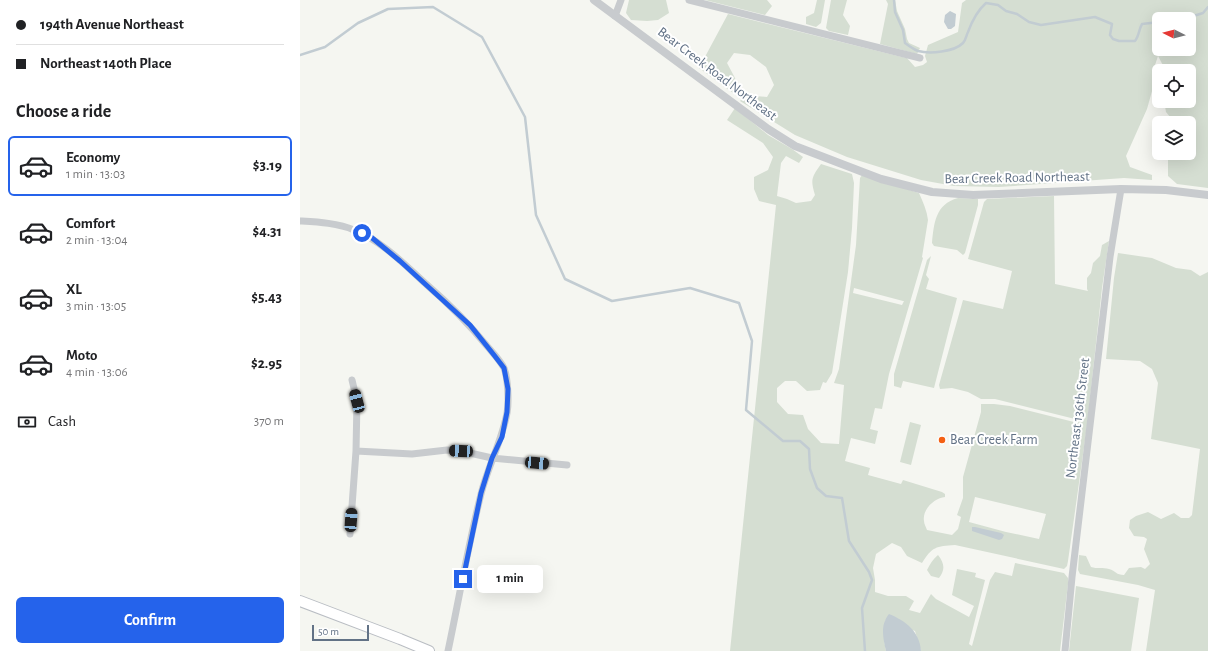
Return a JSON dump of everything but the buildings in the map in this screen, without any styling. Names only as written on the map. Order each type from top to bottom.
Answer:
[{"type":"main road","points":[[300,601],[429,651]]},
{"type":"street","name":"Bear Creek Road Northeast","points":[[594,0],[768,130],[802,149],[881,179],[932,192],[953,194],[1003,194],[1121,189],[1166,190],[1208,195]]},
{"type":"street","points":[[615,16],[621,0]]},
{"type":"street","points":[[688,0],[920,58]]},
{"type":"street","name":"Northeast 136th Street","points":[[1065,651],[1110,257],[1121,189]]},
{"type":"street","points":[[300,221],[324,223],[352,229],[371,237],[422,280],[470,325],[504,368],[508,389],[507,412],[502,437],[492,458],[481,493],[448,651]]},
{"type":"street","points":[[350,534],[356,451],[357,401],[352,380]]},
{"type":"street","points":[[356,451],[412,454],[447,450],[461,451],[492,458],[567,465]]},
{"type":"shaded area","points":[[629,0],[666,0],[669,13],[658,20],[631,20],[626,13]]},
{"type":"shaded area","points":[[705,0],[767,0],[772,6],[765,15]]},
{"type":"shaded area","points":[[817,0],[825,0],[821,23],[816,27],[806,24],[806,17],[814,13]]},
{"type":"shaded area","points":[[831,0],[847,0],[843,15],[850,26],[848,35],[829,31],[826,28]]},
{"type":"shaded area","points":[[886,0],[895,0],[897,11],[909,43],[920,48],[917,54],[880,44],[888,4]]},
{"type":"shaded area","points":[[966,0],[1208,0],[1208,188],[1177,184],[1168,176],[1168,160],[1196,160],[1196,116],[1169,116],[1165,108],[1196,108],[1196,64],[1162,64],[1158,56],[1155,64],[1152,64],[1152,91],[1147,109],[1126,156],[1130,167],[1152,175],[1152,180],[1124,178],[999,187],[954,186],[921,180],[847,157],[795,135],[740,101],[745,95],[767,97],[774,85],[766,67],[750,55],[734,53],[727,63],[735,78],[737,86],[733,93],[699,68],[728,14],[907,58],[915,67],[923,65],[927,62],[925,56],[928,45],[958,32],[962,3]]},
{"type":"shaded area","points":[[950,11],[956,14],[955,26],[948,29],[944,22],[945,15]]},
{"type":"shaded area","points":[[735,108],[768,135],[803,157],[799,163],[786,156],[781,163],[777,196],[796,203],[811,201],[815,195],[812,182],[813,178],[821,164],[852,174],[854,183],[848,272],[832,373],[826,383],[823,382],[820,390],[807,391],[796,381],[785,381],[777,388],[777,402],[788,414],[803,415],[808,429],[821,443],[839,444],[844,385],[834,383],[839,369],[856,245],[860,178],[862,175],[919,193],[926,210],[928,220],[923,258],[889,374],[882,409],[875,408],[870,429],[878,431],[875,444],[851,438],[845,461],[870,468],[868,475],[901,484],[903,480],[945,494],[945,497],[937,499],[933,502],[925,512],[924,522],[927,530],[952,535],[958,529],[961,517],[957,515],[963,498],[963,477],[981,412],[981,404],[1010,406],[1078,423],[1079,420],[995,399],[981,399],[968,392],[952,388],[940,389],[939,385],[963,300],[1003,309],[1012,271],[968,259],[984,202],[987,199],[1054,196],[1055,284],[1088,291],[1087,278],[1091,273],[1093,263],[1100,256],[1102,245],[1109,241],[1102,288],[1087,426],[1067,566],[1064,569],[955,545],[935,548],[922,563],[907,556],[901,547],[892,543],[876,554],[873,568],[875,592],[888,596],[906,596],[914,601],[909,610],[920,613],[931,594],[936,599],[969,617],[974,606],[952,595],[957,569],[976,573],[975,577],[985,580],[969,644],[972,646],[990,580],[995,572],[1012,576],[1015,563],[1064,573],[1068,578],[1068,584],[1060,651],[921,651],[915,631],[885,620],[884,640],[886,651],[730,651],[776,205],[759,201],[754,189],[754,177],[768,170],[773,157],[763,143],[727,120]],"holes":[[[854,288],[903,301],[904,301],[902,305],[853,293]],[[975,497],[1046,514],[1039,539],[969,522]]]},
{"type":"shaded area","points":[[958,198],[978,199],[978,205],[965,253],[963,255],[957,250],[934,246],[932,243],[935,222],[940,210],[950,201]]},
{"type":"shaded area","points":[[1118,253],[1152,258],[1176,268],[1191,270],[1200,276],[1208,272],[1208,651],[1146,651],[1155,590],[1138,585],[1080,574],[1078,570],[1079,555],[1086,556],[1091,567],[1109,569],[1121,575],[1124,575],[1129,568],[1141,567],[1145,569],[1150,564],[1144,549],[1147,539],[1144,537],[1134,536],[1129,528],[1130,520],[1136,516],[1148,512],[1161,519],[1174,513],[1181,518],[1189,518],[1192,515],[1200,449],[1151,439],[1158,383],[1152,369],[1140,361],[1106,359]]},
{"type":"shaded area","points":[[931,256],[926,275],[929,279],[926,289],[957,298],[934,388],[903,381],[901,388],[894,386],[894,374],[927,260]]},
{"type":"shaded area","points":[[910,422],[921,425],[911,465],[900,462]]},
{"type":"shaded area","points":[[972,527],[1001,533],[1004,535],[1002,539],[999,540],[972,531]]},
{"type":"shaded area","points":[[938,555],[942,561],[943,567],[939,578],[931,576],[927,570]]},
{"type":"shaded area","points":[[1076,586],[1139,598],[1131,651],[1069,651]]},
{"type":"shaded area","points":[[889,614],[901,620],[911,628],[918,638],[921,651],[886,651],[883,627]]},
{"type":"waterway","points":[[894,0],[895,12],[903,30],[905,43],[916,50],[923,52],[948,50],[963,43],[975,16],[986,3],[998,5],[1006,11],[1017,14],[1029,22],[1041,25],[1095,17],[1112,24],[1110,35],[1113,39],[1119,41],[1135,41],[1142,24],[1152,23]]},
{"type":"waterway","points":[[300,55],[325,47],[358,23],[388,9],[433,7],[482,37],[525,117],[536,215],[565,279],[612,301],[690,288],[739,303],[752,341],[746,410],[783,441],[800,441],[809,449],[810,469],[817,488],[826,496],[842,498],[849,541],[869,572],[872,580],[862,608],[865,651]]},
{"type":"waterway","points":[[1196,15],[1203,13],[1208,7]]},
{"type":"place","name":"Bear Creek Farm","points":[[942,440]]},
{"type":"route","points":[[362,233],[371,237],[400,261],[470,325],[504,368],[508,389],[507,412],[502,437],[492,458],[481,493],[463,579]]}]
